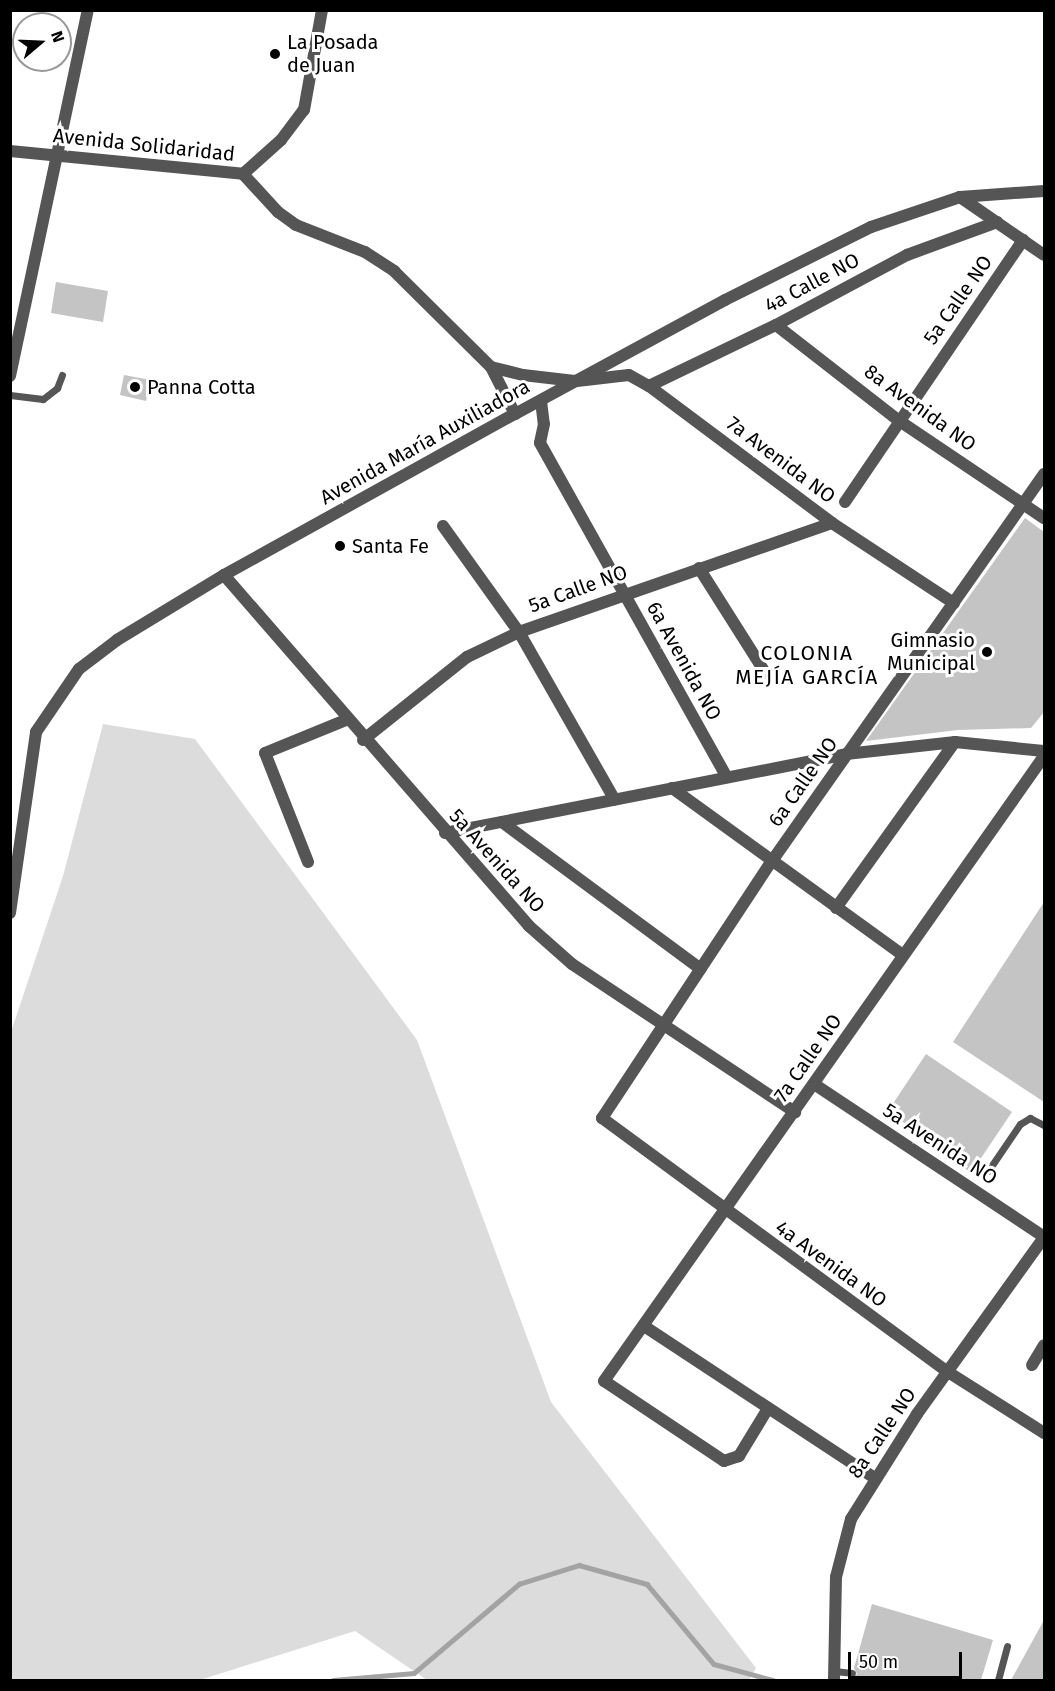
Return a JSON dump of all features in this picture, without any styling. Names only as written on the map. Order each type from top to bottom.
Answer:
[{"type":"street","points":[[11,373],[60,156],[88,10]]},
{"type":"street","points":[[243,174],[281,140],[304,110],[322,10]]},
{"type":"street","name":"Avenida Solidaridad","points":[[10,151],[243,174],[278,212],[296,225],[365,252],[394,271],[491,367],[516,414]]},
{"type":"street","name":"Avenida María Auxiliadora","points":[[10,913],[36,732],[79,669],[117,640],[224,575],[516,414],[725,300],[871,227],[960,197],[1044,191]]},
{"type":"street","points":[[960,197],[1044,255]]},
{"type":"street","name":"4a Calle NO","points":[[649,386],[776,325],[907,255],[997,222]]},
{"type":"street","name":"5a Calle NO","points":[[845,502],[898,420],[1023,240]]},
{"type":"street","name":"8a Avenida NO","points":[[776,325],[898,420],[1044,518]]},
{"type":"street","points":[[491,367],[523,375],[577,381]]},
{"type":"street","name":"7a Avenida NO","points":[[577,381],[629,375],[649,386],[832,523],[954,603]]},
{"type":"street","name":"6a Avenida NO","points":[[541,401],[544,424],[540,443],[727,777]]},
{"type":"street","name":"6a Calle NO","points":[[602,1118],[771,862],[1044,474]]},
{"type":"street","name":"5a Calle NO","points":[[363,740],[467,657],[519,632],[624,593],[832,523]]},
{"type":"street","points":[[443,526],[519,632],[615,800]]},
{"type":"street","points":[[699,568],[766,674]]},
{"type":"street","name":"5a Avenida NO","points":[[224,575],[363,740],[529,926],[572,964],[795,1112]]},
{"type":"street","points":[[308,862],[265,753],[346,720]]},
{"type":"street","points":[[836,908],[955,742]]},
{"type":"street","points":[[445,833],[846,754],[955,742],[1044,751]]},
{"type":"street","name":"7a Calle NO","points":[[767,1410],[739,1456],[724,1461],[604,1382],[1044,756]]},
{"type":"street","points":[[672,788],[771,862],[903,955]]},
{"type":"street","points":[[502,822],[701,969]]},
{"type":"street","name":"5a Avenida NO","points":[[814,1084],[1044,1237]]},
{"type":"street","name":"4a Avenida NO","points":[[602,1118],[948,1372],[1044,1433]]},
{"type":"street","name":"8a Calle NO","points":[[834,1676],[836,1577],[851,1519],[873,1477],[1044,1237]]},
{"type":"street","points":[[644,1326],[767,1410],[873,1477]]},
{"type":"street","points":[[1032,1365],[1044,1347]]},
{"type":"lane","points":[[10,395],[43,399],[57,388],[62,375]]},
{"type":"lane","points":[[988,1171],[1020,1124],[1030,1118],[1044,1125]]},
{"type":"lane","points":[[998,1680],[1007,1646]]},
{"type":"lane","points":[[834,1676],[852,1673]]},
{"type":"shaded area","points":[[103,724],[195,739],[417,1040],[551,1402],[756,1668],[749,1680],[427,1680],[355,1631],[200,1680],[11,1680],[11,1032],[63,876]]},
{"type":"building","points":[[56,282],[108,291],[103,322],[51,313]]},
{"type":"building","points":[[124,375],[151,380],[146,401],[120,395]]},
{"type":"building","name":"Gimnasio Municipal","points":[[1025,518],[1044,532],[1044,712],[1031,728],[958,730],[866,741]]},
{"type":"building","points":[[1044,902],[1044,1102],[953,1042]]},
{"type":"building","points":[[926,1054],[1012,1112],[971,1173],[888,1111]]},
{"type":"building","points":[[872,1604],[993,1640],[981,1680],[850,1680],[857,1674],[854,1668]]},
{"type":"building","points":[[1044,1620],[1044,1680],[1011,1680]]},
{"type":"waterway","points":[[333,1680],[414,1673],[519,1584],[579,1565],[647,1584],[714,1664],[773,1680]]},
{"type":"place","name":"La Posada de Juan","points":[[275,54]]},
{"type":"place","name":"Panna Cotta","points":[[135,387]]},
{"type":"place","name":"Santa Fe","points":[[340,546]]},
{"type":"place","name":"Gimnasio Municipal","points":[[987,652]]},
{"type":"district","name":"COLONIA MEJÍA GARCÍA","points":[[807,665]]}]
